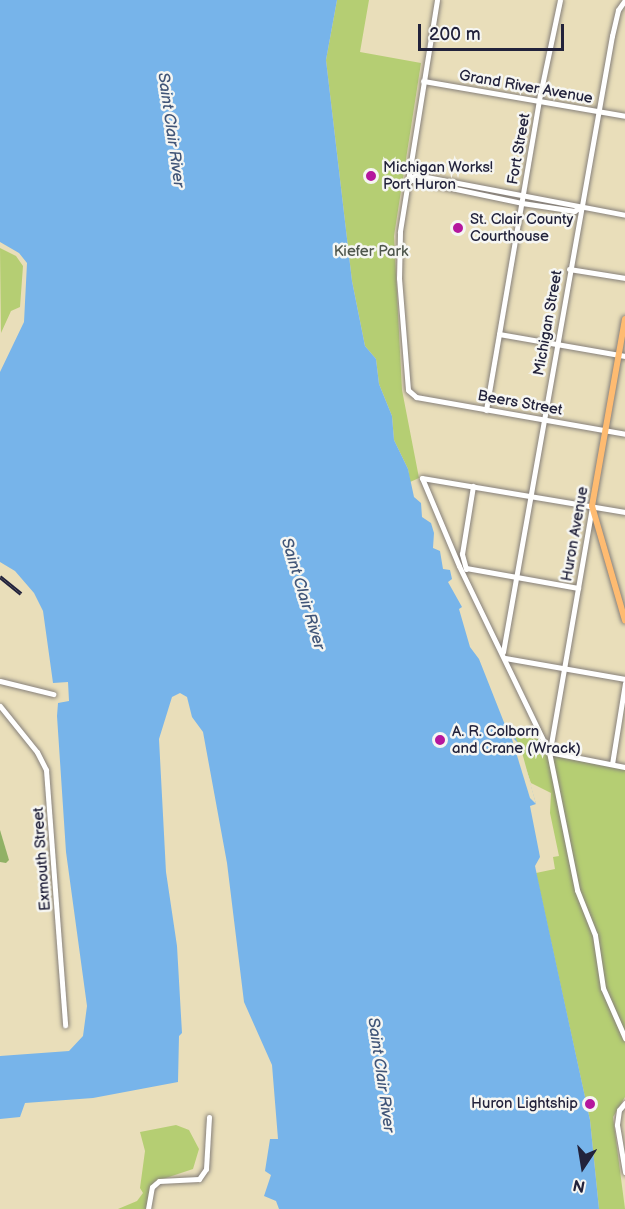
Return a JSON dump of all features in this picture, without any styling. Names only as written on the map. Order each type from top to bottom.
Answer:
[{"type":"main road","name":"Huron Avenue","points":[[592,506],[622,356],[625,319]]},
{"type":"main road","points":[[592,506],[625,620]]},
{"type":"street","points":[[408,179],[437,0]]},
{"type":"street","name":"Fort Street","points":[[486,410],[540,102],[561,0]]},
{"type":"street","name":"Michigan Street","points":[[503,652],[598,112],[618,10],[625,0]]},
{"type":"street","name":"Grand River Avenue","points":[[423,81],[625,116]]},
{"type":"street","points":[[408,179],[416,175],[625,215]]},
{"type":"street","points":[[408,179],[522,203],[574,211],[581,207]]},
{"type":"street","name":"Beers Street","points":[[408,179],[399,278],[407,386],[412,394],[486,410],[625,434]]},
{"type":"street","points":[[569,268],[625,278]]},
{"type":"street","points":[[499,334],[622,356]]},
{"type":"street","points":[[625,512],[425,477],[423,485],[549,752],[581,901],[595,935],[607,1002],[625,1038]]},
{"type":"street","points":[[469,582],[462,554],[473,486]]},
{"type":"street","name":"Huron Avenue","points":[[549,752],[592,506]]},
{"type":"street","points":[[466,568],[578,588]]},
{"type":"street","points":[[617,594],[625,595]]},
{"type":"street","points":[[505,658],[625,681],[612,764]]},
{"type":"street","points":[[0,681],[53,694]]},
{"type":"street","name":"Exmouth Street","points":[[0,706],[40,756],[47,776],[65,1025]]},
{"type":"street","points":[[549,752],[625,767]]},
{"type":"street","points":[[625,1103],[619,1110],[617,1125],[625,1172]]},
{"type":"street","points":[[148,1209],[152,1187],[159,1181],[199,1179],[206,1169],[209,1117]]},
{"type":"green space","name":"Kiefer Park","points":[[337,0],[369,0],[360,52],[421,63],[394,236],[402,390],[419,478],[410,482],[408,469],[394,440],[392,416],[379,384],[376,359],[365,346],[352,281],[326,60]]},
{"type":"green space","points":[[0,248],[16,256],[23,266],[20,307],[11,311],[1,333]]},
{"type":"green space","points":[[515,737],[541,739],[547,754],[625,768],[625,1097],[613,1117],[625,1209],[599,1209],[590,1120],[536,873],[555,869],[553,857],[559,856],[550,813],[551,793],[531,783]]},
{"type":"green space","points":[[0,830],[9,860],[6,863],[0,862]]},
{"type":"green space","points":[[176,1125],[189,1130],[199,1149],[193,1169],[154,1182],[146,1209],[118,1209],[137,1201],[143,1193],[140,1188],[145,1151],[140,1132]]},
{"type":"water","name":"Saint Clair River","points":[[0,0],[337,0],[326,60],[352,281],[365,346],[376,359],[379,384],[392,416],[394,440],[408,469],[414,497],[421,503],[422,517],[431,523],[434,533],[433,548],[440,551],[443,569],[450,570],[452,579],[448,582],[462,607],[459,609],[470,647],[479,659],[509,735],[515,737],[519,745],[536,804],[530,806],[540,857],[535,866],[590,1120],[599,1209],[279,1209],[276,1201],[264,1196],[271,1175],[265,1171],[270,1139],[278,1139],[272,1065],[244,1002],[227,863],[203,732],[192,717],[187,697],[180,693],[172,697],[159,739],[166,872],[177,946],[182,1033],[179,1036],[178,1082],[93,1098],[25,1103],[20,1117],[0,1119],[0,1056],[69,1051],[83,1036],[87,1006],[66,852],[57,716],[58,703],[69,701],[68,682],[53,683],[43,611],[34,593],[15,571],[0,562],[0,372],[24,322],[27,263],[19,253],[0,242]]},
{"type":"pier","points":[[511,736],[520,745],[536,804],[530,798]]},
{"type":"railway","points":[[0,577],[21,594]]},
{"type":"place","name":"Michigan Works! Port Huron","points":[[371,176]]},
{"type":"place","name":"St. Clair County Courthouse","points":[[458,228]]},
{"type":"place","name":"A. R. Colborn and Crane (Wrack)","points":[[440,740]]},
{"type":"place","name":"Huron Lightship","points":[[590,1104]]}]
